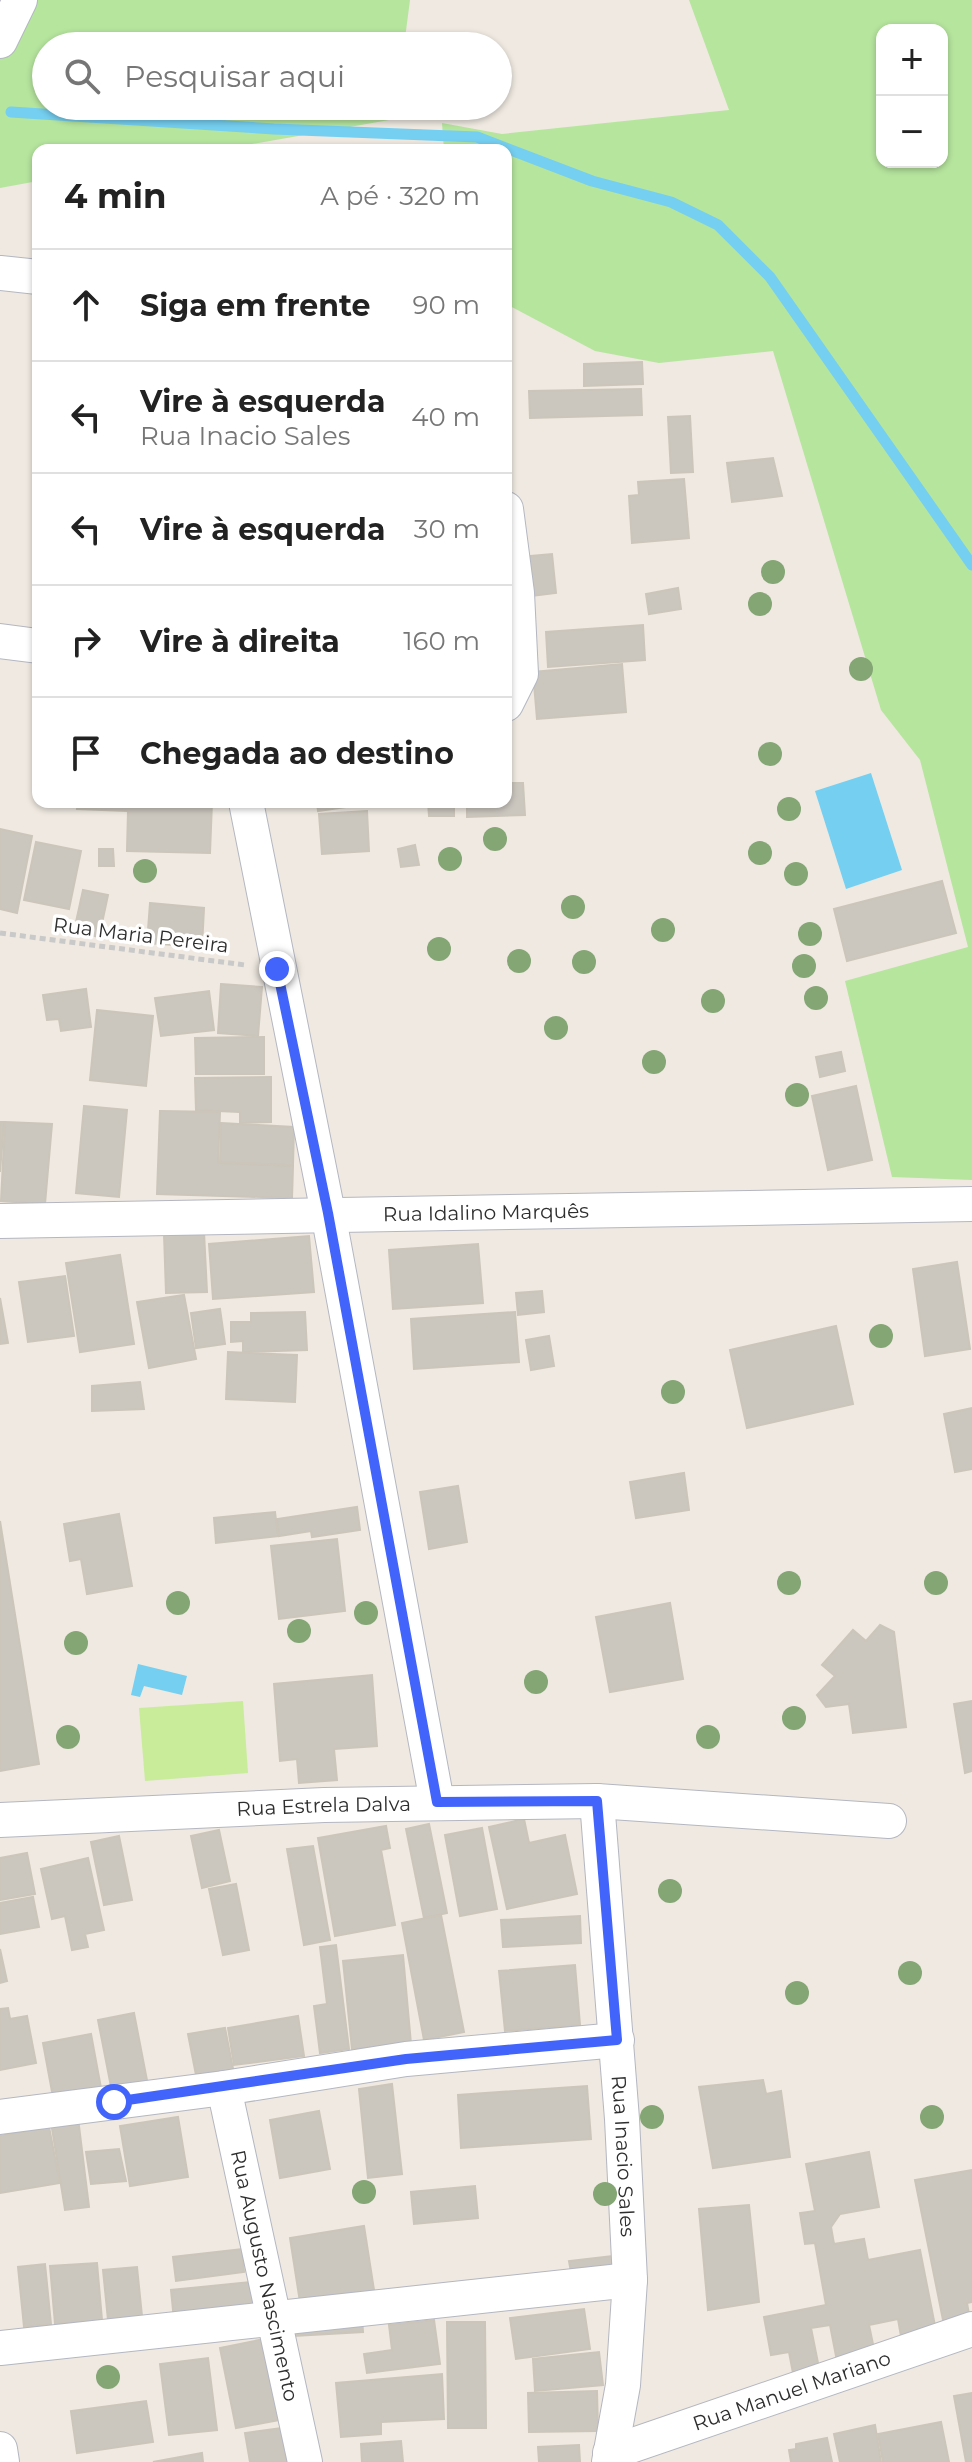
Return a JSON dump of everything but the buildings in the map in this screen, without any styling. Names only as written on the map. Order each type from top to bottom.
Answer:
[{"type":"street","points":[[0,41],[20,0]]},
{"type":"street","points":[[0,273],[32,276]]},
{"type":"street","points":[[512,555],[521,674],[512,692]]},
{"type":"street","points":[[0,641],[32,645]]},
{"type":"street","points":[[247,808],[328,1213],[437,1802]]},
{"type":"street","name":"Rua Idalino Marquês","points":[[0,1221],[972,1204]]},
{"type":"street","name":"Rua Estrela Dalva","points":[[0,1820],[437,1802],[597,1801],[889,1821]]},
{"type":"street","name":"Rua Inacio Sales","points":[[597,1801],[617,2040],[630,2280],[623,2385],[610,2458]]},
{"type":"street","points":[[0,2117],[224,2088],[406,2059],[617,2040]]},
{"type":"street","name":"Rua Augusto Nascimento","points":[[224,2088],[305,2462]]},
{"type":"street","points":[[0,2348],[630,2280]]},
{"type":"street","name":"Rua Manuel Mariano","points":[[610,2458],[972,2329]]},
{"type":"street","points":[[0,2449],[2,2462]]},
{"type":"path","name":"Rua Maria Pereira","points":[[0,933],[277,969]]},
{"type":"green space","points":[[0,0],[410,0],[406,32],[32,32],[32,120],[389,120],[252,144],[32,144],[32,182],[0,188]]},
{"type":"green space","points":[[689,0],[972,0],[972,1180],[892,1177],[845,981],[968,947],[920,760],[881,710],[773,351],[659,363],[595,351],[512,307],[512,144],[444,144],[442,123],[502,134],[729,110]]},
{"type":"green space","points":[[243,1701],[248,1773],[145,1781],[139,1708]]},
{"type":"water","points":[[871,773],[902,870],[846,889],[815,791]]},
{"type":"water","points":[[138,1664],[187,1676],[182,1695],[144,1686],[140,1697],[131,1695]]},
{"type":"waterway","points":[[11,112],[32,113]]},
{"type":"waterway","points":[[135,120],[477,137],[495,144]]},
{"type":"waterway","points":[[512,150],[592,181],[671,202],[718,225],[770,277],[972,565]]},
{"type":"route","points":[[114,2102],[406,2059],[617,2040],[597,1801],[437,1802],[328,1213],[277,969]]}]
